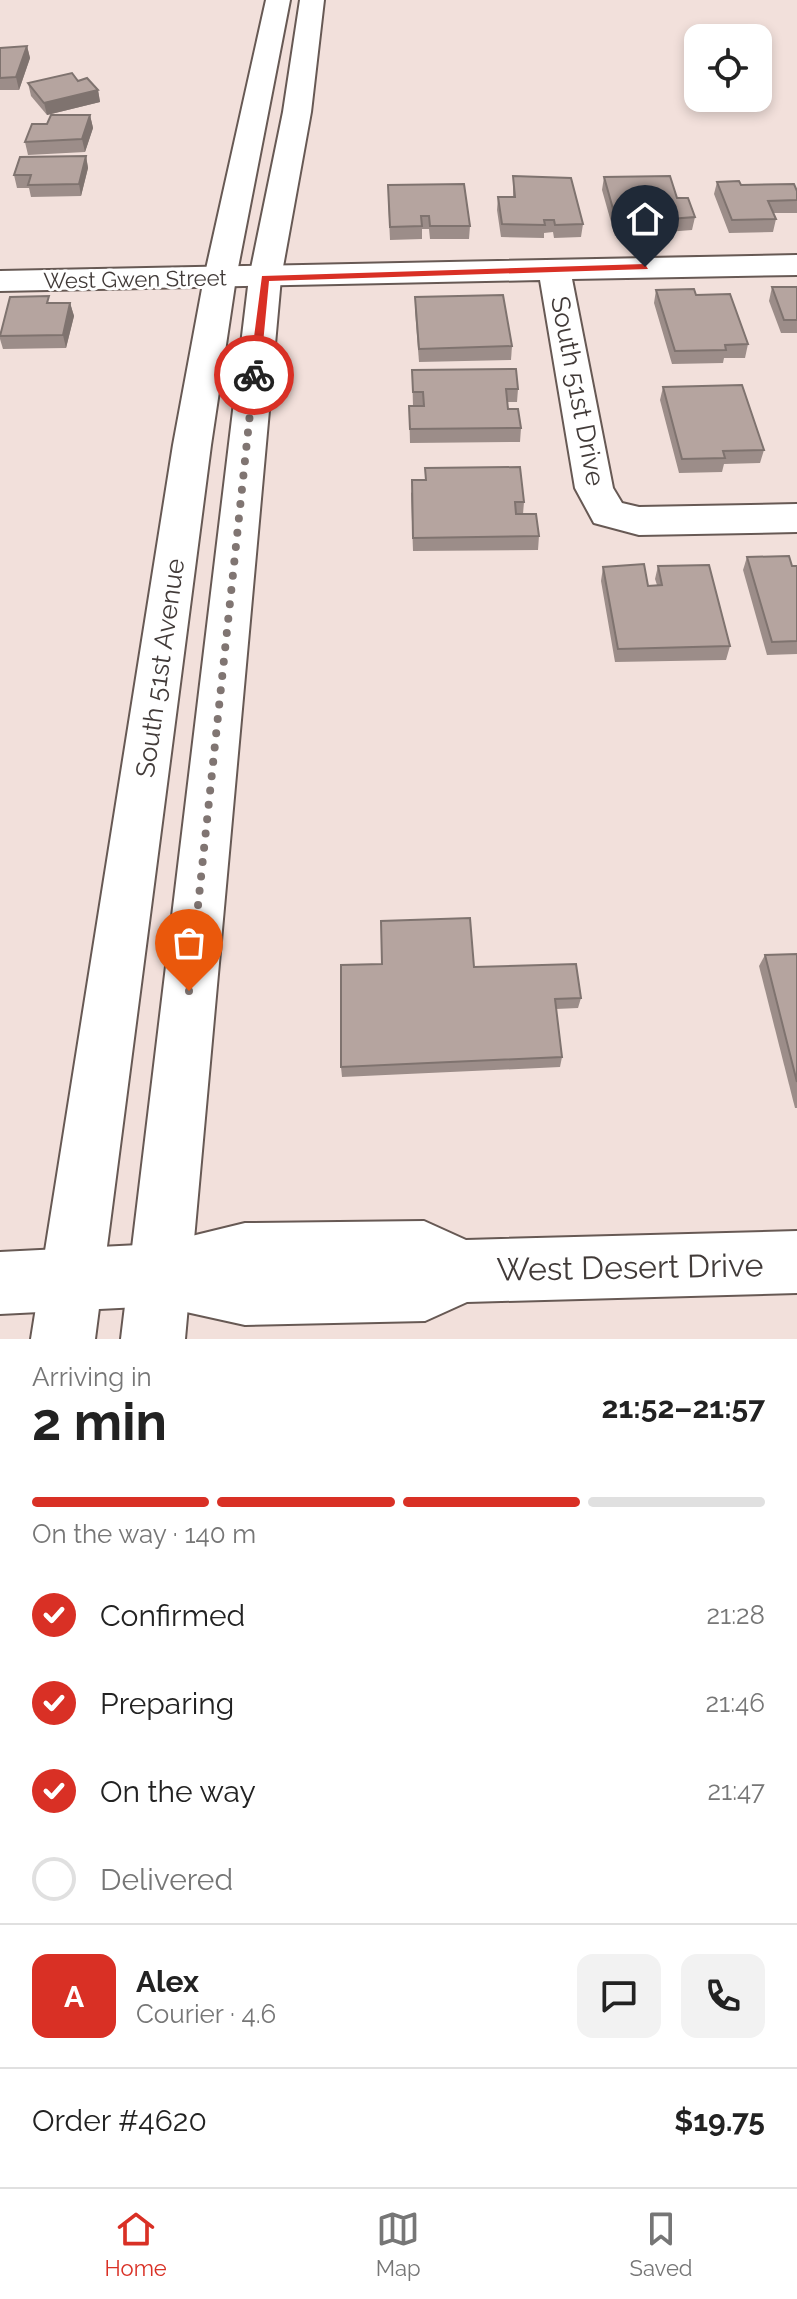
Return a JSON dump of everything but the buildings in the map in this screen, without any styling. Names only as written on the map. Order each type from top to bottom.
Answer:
[{"type":"main road","name":"South 51st Avenue","points":[[153,1339],[243,278],[278,0]]},
{"type":"main road","name":"South 51st Avenue","points":[[63,1339],[190,460],[243,278],[295,120],[312,0]]},
{"type":"main road","points":[[272,34],[285,39],[288,47],[282,103],[295,120]]},
{"type":"main road","name":"West Gwen Street","points":[[0,281],[797,265]]},
{"type":"main road","name":"South 51st Drive","points":[[554,268],[594,488],[608,513],[639,521],[797,518]]},
{"type":"main road","name":"West Desert Drive","points":[[0,1283],[159,1275],[245,1294],[348,1272],[425,1290],[463,1271],[797,1262]]},
{"type":"way so far","points":[[189,991],[254,375]]},
{"type":"route","points":[[254,375],[265,278],[645,267]]}]
